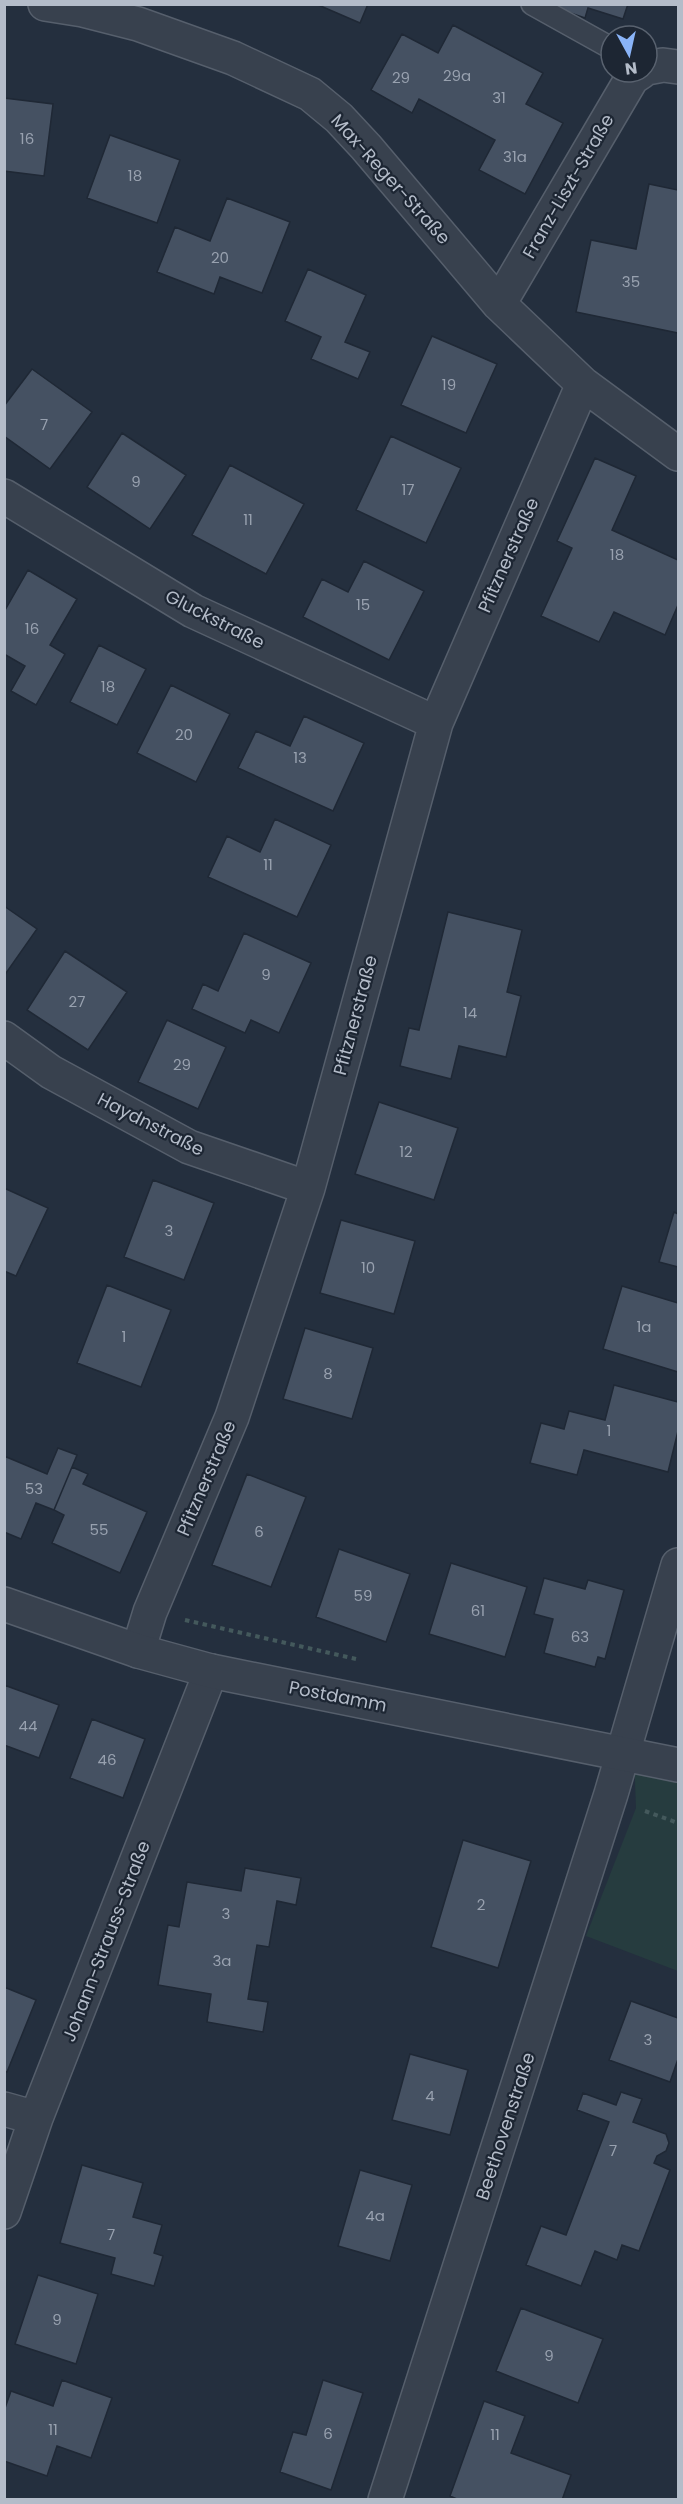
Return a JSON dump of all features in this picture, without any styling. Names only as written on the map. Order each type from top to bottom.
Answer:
[{"type":"street","name":"Max-Reger-Straße","points":[[45,4],[83,10],[138,24],[233,58],[310,94],[339,118],[366,147],[499,304],[583,384],[678,454]]},
{"type":"street","points":[[659,66],[678,67]]},
{"type":"street","name":"Franz-Liszt-Straße","points":[[499,304],[628,84]]},
{"type":"street","name":"Pfitznerstraße","points":[[138,1651],[150,1612],[232,1417],[308,1188],[436,723],[583,384]]},
{"type":"street","name":"Gluckstraße","points":[[4,496],[193,611],[436,723]]},
{"type":"street","name":"Haydnstraße","points":[[4,1038],[51,1072],[189,1147],[308,1188]]},
{"type":"street","name":"Beethovenstraße","points":[[385,2499],[611,1794],[678,1565]]},
{"type":"street","name":"Postdamm","points":[[4,1604],[138,1651],[211,1671],[678,1765]]},
{"type":"street","name":"Johann-Strauss-Straße","points":[[4,2212],[36,2118],[211,1671]]},
{"type":"street","points":[[4,2109],[36,2118]]},
{"type":"lane","points":[[532,4],[599,41]]},
{"type":"path","points":[[150,1612],[367,1662]]},
{"type":"path","points":[[636,1808],[678,1823]]},
{"type":"green space","points":[[634,1754],[678,1765],[678,1971],[586,1936],[636,1808]]},
{"type":"building","points":[[316,4],[368,4],[360,23]]},
{"type":"building","points":[[544,4],[628,4],[623,19],[588,8],[585,18]]},
{"type":"building","points":[[453,25],[543,73],[526,104],[563,123],[525,194],[479,170],[495,140],[419,99],[412,113],[371,90],[402,34],[438,53]]},
{"type":"building","points":[[4,98],[53,104],[44,176],[4,171]]},
{"type":"building","points":[[110,135],[180,160],[157,223],[87,198]]},
{"type":"building","points":[[649,184],[678,190],[678,333],[576,312],[591,240],[636,249]]},
{"type":"building","points":[[227,198],[290,222],[262,293],[220,277],[214,294],[157,272],[175,227],[210,241]]},
{"type":"building","points":[[308,269],[366,295],[345,342],[370,352],[358,379],[311,359],[321,337],[285,321]]},
{"type":"building","points":[[432,336],[497,364],[466,433],[401,405]]},
{"type":"building","points":[[32,369],[92,412],[50,469],[4,436],[4,406]]},
{"type":"building","points":[[122,433],[186,475],[150,529],[87,487]]},
{"type":"building","points":[[391,436],[461,468],[426,543],[356,510]]},
{"type":"building","points":[[595,458],[636,476],[612,530],[678,560],[678,605],[665,635],[614,612],[599,642],[541,616],[572,548],[557,541]]},
{"type":"building","points":[[230,465],[304,504],[266,574],[192,535]]},
{"type":"building","points":[[364,561],[424,591],[389,660],[303,617],[322,579],[348,592]]},
{"type":"building","points":[[28,570],[77,599],[50,645],[65,654],[36,705],[11,691],[25,666],[4,654],[4,612]]},
{"type":"building","points":[[99,645],[146,669],[117,725],[70,702]]},
{"type":"building","points":[[171,685],[230,714],[196,782],[137,753]]},
{"type":"building","points":[[304,716],[364,743],[333,811],[238,768],[256,731],[290,746]]},
{"type":"building","points":[[275,819],[331,845],[297,917],[208,877],[227,836],[260,852]]},
{"type":"building","points":[[4,906],[37,929],[4,976]]},
{"type":"building","points":[[448,912],[522,930],[507,992],[521,996],[506,1057],[459,1046],[451,1079],[400,1066],[409,1028],[419,1030]]},
{"type":"building","points":[[244,933],[311,963],[279,1033],[251,1020],[245,1033],[192,1009],[203,984],[218,991]]},
{"type":"building","points":[[65,951],[127,992],[88,1050],[27,1010]]},
{"type":"building","points":[[167,1020],[226,1047],[198,1109],[138,1082]]},
{"type":"building","points":[[379,1102],[458,1128],[434,1200],[355,1174]]},
{"type":"building","points":[[153,1180],[214,1203],[184,1280],[124,1257]]},
{"type":"building","points":[[4,1188],[48,1208],[16,1276],[4,1271]]},
{"type":"building","points":[[674,1212],[678,1214],[678,1267],[659,1262]]},
{"type":"building","points":[[341,1220],[415,1241],[394,1314],[320,1293]]},
{"type":"building","points":[[107,1285],[171,1310],[141,1387],[77,1363]]},
{"type":"building","points":[[622,1286],[678,1303],[678,1372],[603,1349]]},
{"type":"building","points":[[305,1328],[373,1348],[352,1419],[283,1399]]},
{"type":"building","points":[[614,1385],[678,1402],[678,1431],[668,1472],[584,1450],[577,1475],[530,1463],[541,1423],[564,1429],[569,1411],[605,1420]]},
{"type":"building","points":[[58,1448],[77,1455],[54,1510],[36,1503],[21,1539],[4,1532],[4,1456],[47,1474]]},
{"type":"building","points":[[72,1467],[88,1474],[83,1484],[147,1512],[120,1573],[52,1543],[64,1515],[54,1510]]},
{"type":"building","points":[[247,1474],[306,1497],[271,1587],[212,1565]]},
{"type":"building","points":[[339,1549],[410,1574],[386,1642],[316,1617]]},
{"type":"building","points":[[451,1563],[527,1587],[505,1657],[429,1634]]},
{"type":"building","points":[[544,1578],[585,1589],[588,1580],[624,1590],[605,1659],[598,1657],[595,1667],[544,1653],[553,1619],[534,1614]]},
{"type":"building","points":[[4,1685],[59,1705],[39,1758],[4,1745]]},
{"type":"building","points":[[92,1719],[145,1739],[123,1798],[70,1778]]},
{"type":"building","points":[[463,1840],[531,1861],[498,1968],[431,1947]]},
{"type":"building","points":[[245,1868],[301,1878],[296,1905],[277,1901],[269,1947],[257,1945],[248,1999],[268,2002],[263,2032],[207,2022],[211,1994],[158,1985],[168,1925],[179,1927],[187,1882],[241,1891]]},
{"type":"building","points":[[4,1987],[36,2000],[7,2072],[4,2071]]},
{"type":"building","points":[[631,2001],[678,2018],[678,2059],[670,2082],[609,2060]]},
{"type":"building","points":[[410,2054],[468,2070],[450,2135],[392,2120]]},
{"type":"building","points":[[621,2092],[642,2099],[633,2122],[666,2134],[669,2143],[666,2151],[657,2156],[654,2163],[670,2170],[639,2251],[622,2245],[617,2260],[595,2251],[581,2286],[526,2265],[541,2226],[566,2235],[609,2122],[577,2110],[583,2093],[616,2105]]},
{"type":"building","points":[[82,2165],[143,2183],[133,2217],[162,2225],[154,2253],[163,2256],[154,2286],[111,2274],[115,2258],[60,2243]]},
{"type":"building","points":[[360,2170],[412,2185],[390,2261],[338,2246]]},
{"type":"building","points":[[38,2275],[98,2294],[76,2364],[15,2344]]},
{"type":"building","points":[[521,2308],[603,2339],[578,2403],[496,2371]]},
{"type":"building","points":[[62,2380],[112,2398],[91,2458],[57,2446],[47,2476],[4,2461],[4,2411],[11,2391],[53,2406]]},
{"type":"building","points":[[323,2380],[363,2393],[331,2490],[280,2472],[293,2432],[306,2435]]},
{"type":"building","points":[[484,2401],[525,2416],[511,2453],[571,2475],[562,2500],[459,2500],[450,2496]]}]
